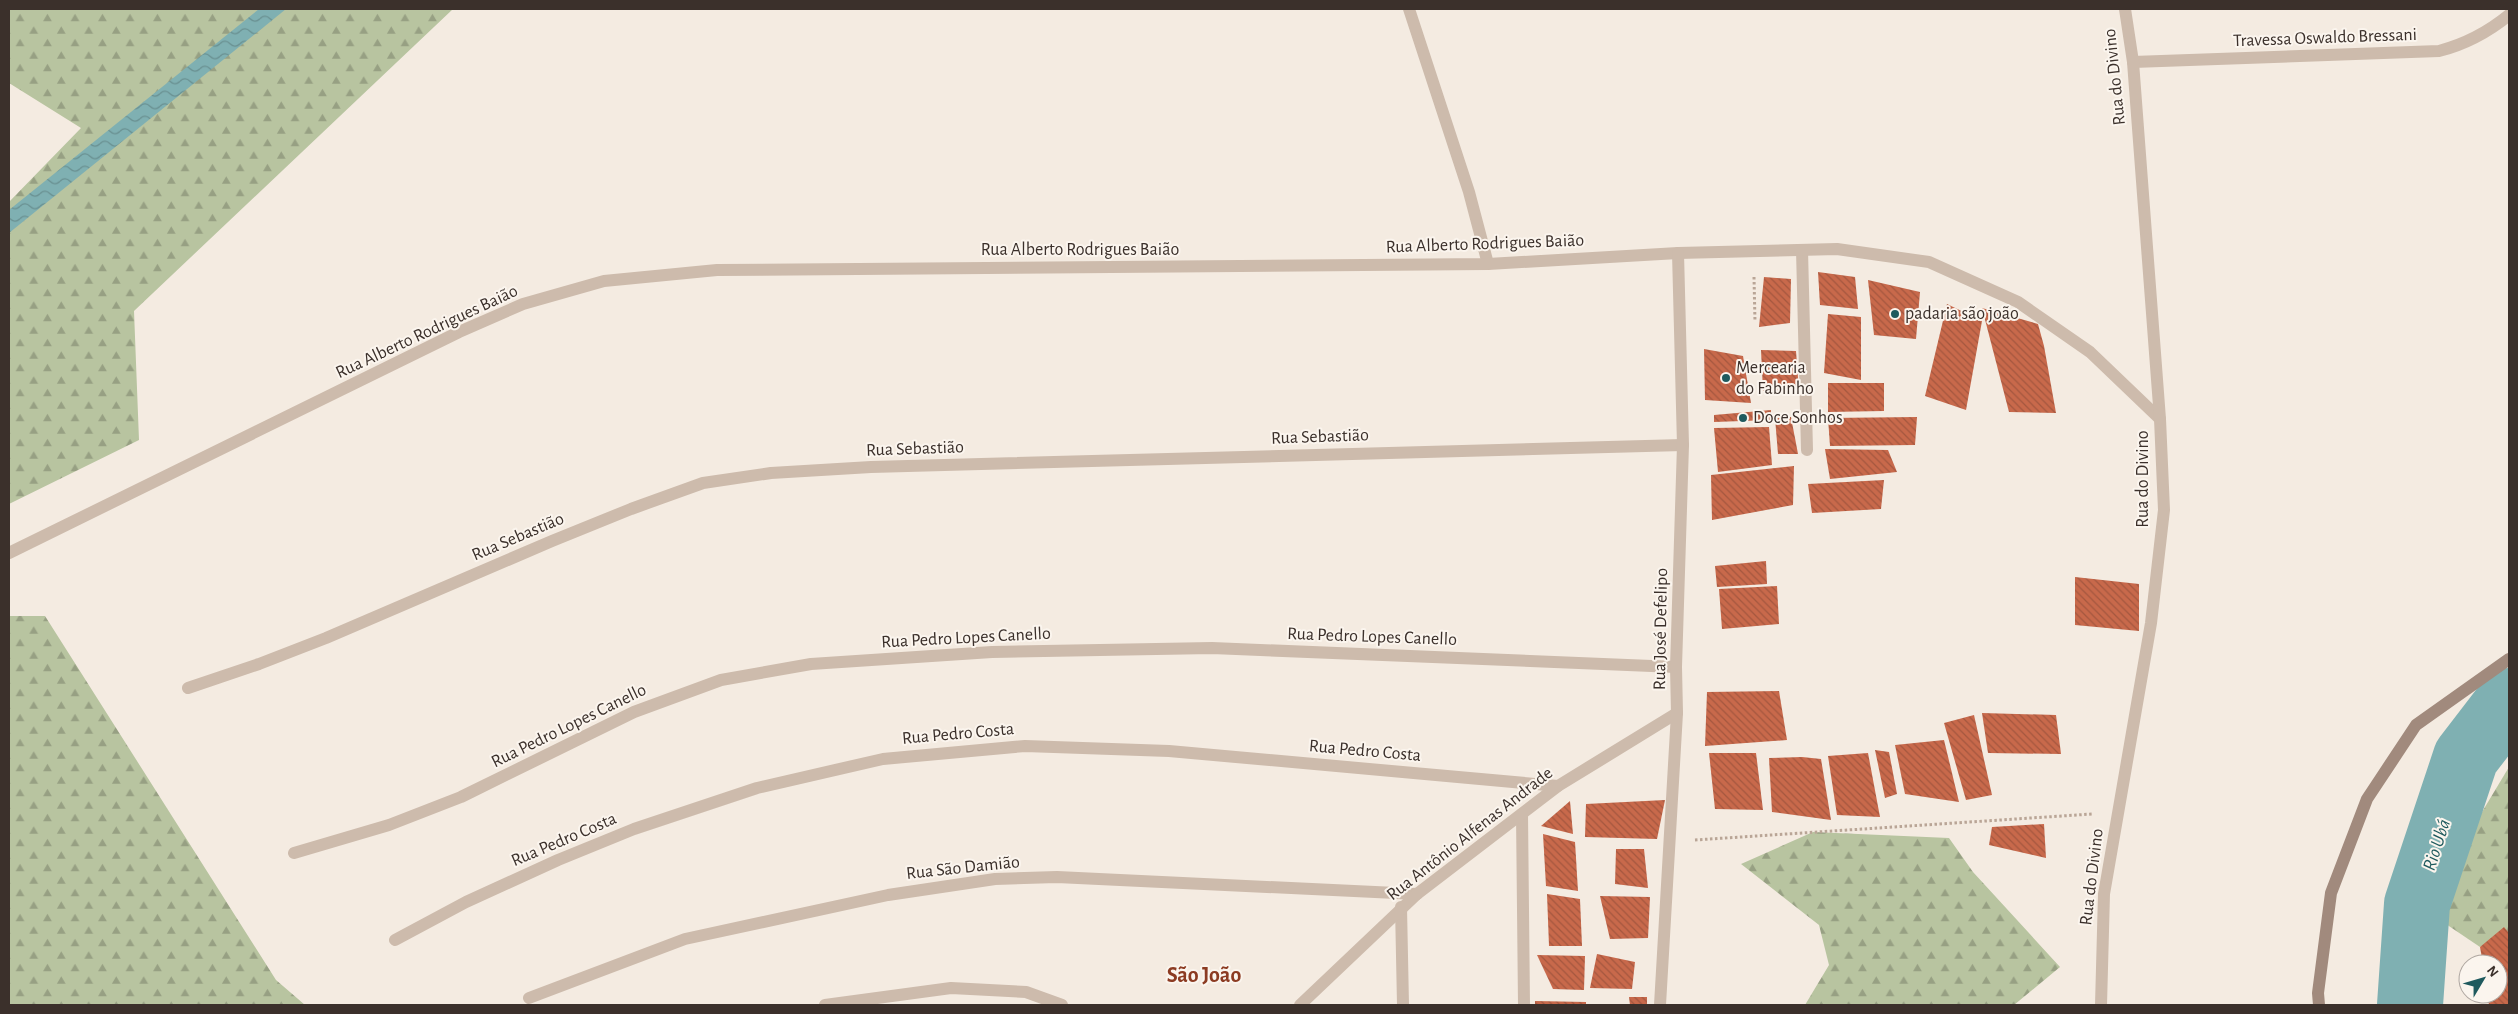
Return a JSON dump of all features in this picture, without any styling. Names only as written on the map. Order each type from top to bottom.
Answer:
[{"type":"main road","points":[[2319,1005],[2318,993],[2331,893],[2367,799],[2416,725],[2509,659]]},
{"type":"street","points":[[1409,9],[1469,192],[1488,264]]},
{"type":"street","name":"Rua do Divino","points":[[2100,1005],[2104,894],[2151,622],[2163,519],[2160,420],[2133,62],[2125,9]]},
{"type":"street","name":"Travessa Oswaldo Bressani","points":[[2133,62],[2439,52],[2463,45],[2492,29],[2509,15]]},
{"type":"street","name":"Rua Alberto Rodrigues Baião","points":[[9,553],[459,332],[523,304],[604,281],[717,270],[1488,264],[1678,253],[1837,249],[1929,262],[2018,302],[2090,352],[2160,420]]},
{"type":"street","points":[[1802,250],[1807,450]]},
{"type":"street","name":"Rua José Defelipo","points":[[1660,1005],[1677,713],[1676,667],[1683,445],[1678,253]]},
{"type":"street","name":"Rua Sebastião","points":[[188,688],[259,664],[326,638],[570,534],[704,483],[771,473],[871,467],[1683,445]]},
{"type":"street","name":"Rua Pedro Lopes Canello","points":[[294,853],[389,824],[462,797],[634,712],[720,680],[811,664],[992,652],[1212,648],[1676,667]]},
{"type":"street","name":"Rua Antônio Alfenas Andrade","points":[[1300,1005],[1416,894],[1558,786],[1677,713]]},
{"type":"street","name":"Rua Pedro Costa","points":[[395,940],[483,894],[558,860],[634,830],[757,788],[883,759],[1025,746],[1169,751],[1558,786]]},
{"type":"street","points":[[1522,814],[1524,1005]]},
{"type":"street","name":"Rua São Damião","points":[[529,998],[685,939],[888,894],[995,879],[1057,877],[1416,894]]},
{"type":"street","points":[[1401,907],[1403,1005]]},
{"type":"street","points":[[825,1005],[951,988],[1026,992],[1062,1005]]},
{"type":"path","points":[[1753,251],[1754,322]]},
{"type":"path","points":[[1670,841],[2118,813]]},
{"type":"green space","points":[[9,9],[453,9],[134,311],[139,440],[9,504],[9,202],[81,128],[9,83]]},
{"type":"green space","points":[[9,616],[45,616],[276,980],[305,1005],[9,1005]]},
{"type":"green space","points":[[2509,767],[2509,931],[2480,947],[2440,920],[2473,827]]},
{"type":"green space","points":[[1813,832],[1949,838],[1973,872],[2060,967],[2014,1005],[1805,1005],[1829,965],[1819,925],[1741,864]]},
{"type":"water","points":[[259,9],[286,9],[9,233],[9,210]]},
{"type":"building","points":[[1818,272],[1855,277],[1858,309],[1820,305]]},
{"type":"building","points":[[1764,277],[1791,279],[1790,323],[1759,327]]},
{"type":"building","name":"padaria são joão","points":[[1868,280],[1920,292],[1916,339],[1874,335]]},
{"type":"building","points":[[1947,304],[1982,321],[1966,410],[1925,396]]},
{"type":"building","points":[[1982,308],[2038,324],[2044,346],[2056,413],[2009,412]]},
{"type":"building","points":[[1828,314],[1861,317],[1861,380],[1824,373]]},
{"type":"building","name":"Mercearia do Fabinho","points":[[1704,349],[1743,356],[1751,403],[1705,400]]},
{"type":"building","points":[[1761,350],[1796,351],[1799,391],[1763,391]]},
{"type":"building","points":[[1828,383],[1884,383],[1884,411],[1828,412]]},
{"type":"building","name":"Doce Sonhos","points":[[1771,410],[1771,420],[1714,422],[1714,415]]},
{"type":"building","points":[[1791,417],[1798,454],[1778,454],[1775,418]]},
{"type":"building","points":[[1917,417],[1915,445],[1830,446],[1828,418]]},
{"type":"building","points":[[1769,427],[1772,465],[1718,472],[1714,428]]},
{"type":"building","points":[[1825,449],[1888,450],[1897,472],[1830,479]]},
{"type":"building","points":[[1794,466],[1793,505],[1712,520],[1711,475]]},
{"type":"building","points":[[1884,480],[1881,509],[1812,513],[1808,484]]},
{"type":"building","points":[[1766,561],[1767,584],[1717,587],[1715,566]]},
{"type":"building","points":[[2075,577],[2139,584],[2139,631],[2075,625]]},
{"type":"building","points":[[1777,586],[1779,624],[1722,629],[1719,589]]},
{"type":"building","points":[[1779,691],[1787,740],[1705,746],[1707,692]]},
{"type":"building","points":[[1982,713],[2056,715],[2061,754],[1988,753]]},
{"type":"building","points":[[1974,715],[1992,795],[1966,800],[1944,723]]},
{"type":"building","points":[[1944,740],[1959,802],[1905,794],[1895,745]]},
{"type":"building","points":[[1875,750],[1889,752],[1897,794],[1885,798]]},
{"type":"building","points":[[1709,753],[1756,753],[1763,810],[1715,809]]},
{"type":"building","points":[[1868,753],[1880,817],[1837,815],[1828,756]]},
{"type":"building","points":[[1802,757],[1821,759],[1831,820],[1772,812],[1769,758]]},
{"type":"building","points":[[1665,800],[1657,839],[1585,837],[1586,804]]},
{"type":"building","points":[[1570,801],[1573,834],[1541,826]]},
{"type":"building","points":[[2044,824],[2046,858],[1989,845],[1992,827]]},
{"type":"building","points":[[1543,834],[1575,842],[1578,891],[1546,886]]},
{"type":"building","points":[[1616,849],[1644,849],[1648,888],[1615,884]]},
{"type":"building","points":[[1547,894],[1580,899],[1582,946],[1549,946]]},
{"type":"building","points":[[1600,896],[1650,897],[1648,938],[1610,939]]},
{"type":"building","points":[[2504,927],[2509,933],[2509,1005],[2489,1004],[2508,1004],[2508,954],[2481,954],[2480,947]]},
{"type":"building","points":[[1597,954],[1635,962],[1632,989],[1590,988]]},
{"type":"building","points":[[1537,955],[1585,956],[1584,990],[1553,989]]},
{"type":"building","points":[[1629,997],[1647,997],[1647,1005],[1630,1005]]},
{"type":"building","points":[[1535,1001],[1586,1002],[1586,1005],[1535,1005]]},
{"type":"waterway","name":"Rio Ubá","points":[[2410,1005],[2417,904],[2466,757],[2509,701]]},
{"type":"place","name":"padaria são joão","points":[[1895,314]]},
{"type":"place","name":"Mercearia do Fabinho","points":[[1726,378]]},
{"type":"place","name":"Doce Sonhos","points":[[1743,418]]},
{"type":"district","name":"São João","points":[[1204,975]]}]
